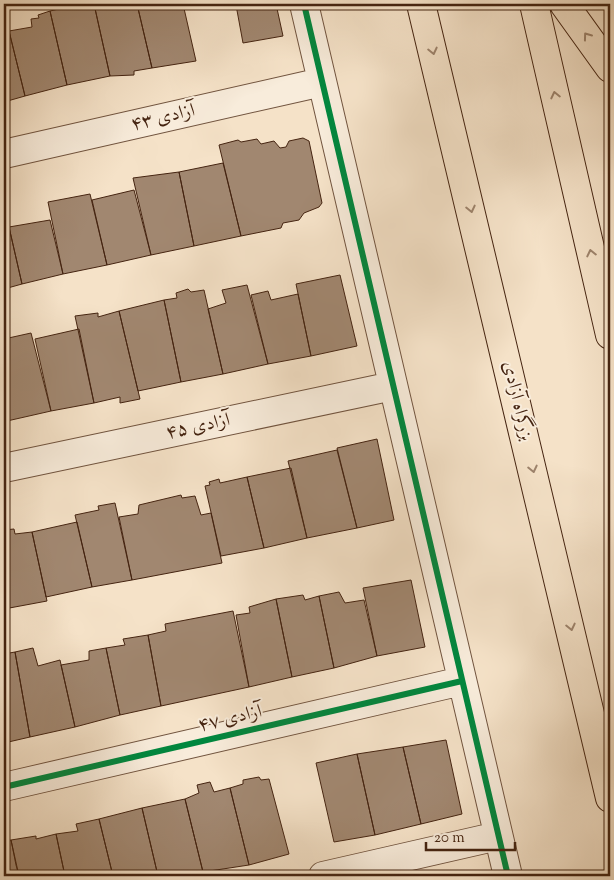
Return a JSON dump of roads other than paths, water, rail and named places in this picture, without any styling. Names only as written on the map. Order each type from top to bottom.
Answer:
[{"type":"highway","name":"بزرگراه آزادی","points":[[422,4],[610,798]]},
{"type":"highway","points":[[534,4],[610,335]]},
{"type":"highway","points":[[564,4],[610,68]]},
{"type":"street","points":[[304,4],[508,876]]},
{"type":"street","name":"۴۳ آزادی","points":[[4,154],[322,82]]},
{"type":"street","name":"۴۵ آزادی","points":[[4,468],[393,386]]},
{"type":"street","name":"۴۷ آزادی","points":[[4,787],[462,681]]},
{"type":"street","points":[[323,876],[498,836]]}]
